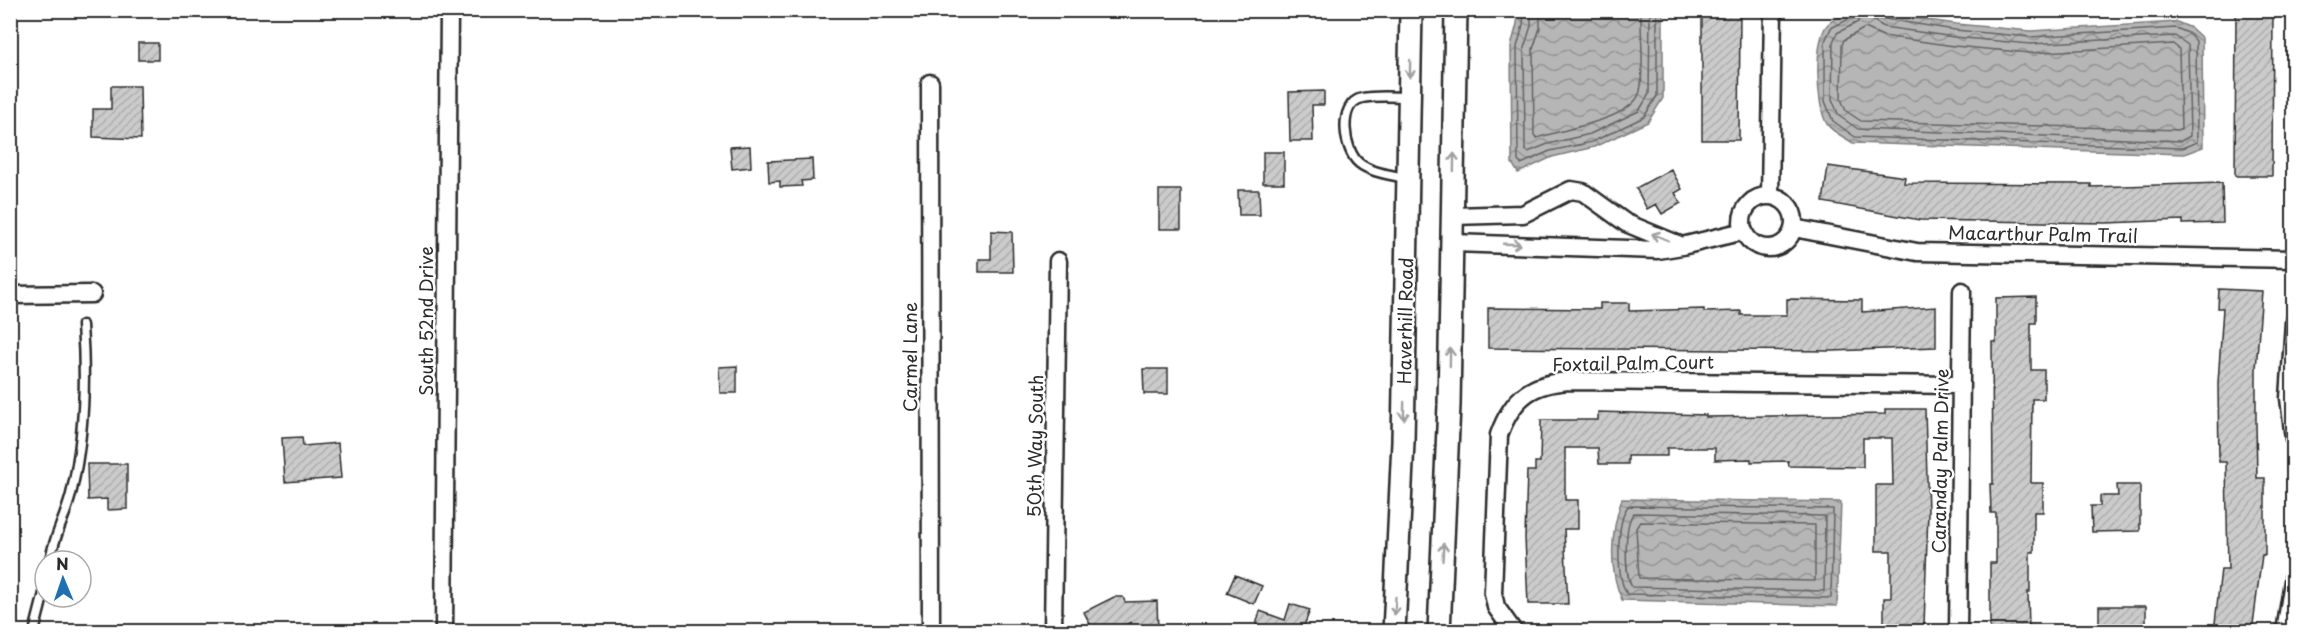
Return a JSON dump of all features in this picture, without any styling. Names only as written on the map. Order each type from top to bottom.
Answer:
[{"type":"street","name":"South 52nd Drive","points":[[444,632],[449,10]]},
{"type":"street","name":"Haverhill Road","points":[[1394,632],[1403,442],[1410,10]]},
{"type":"street","points":[[1439,632],[1453,243],[1456,10]]},
{"type":"street","points":[[1770,196],[1773,10]]},
{"type":"street","name":"Carmel Lane","points":[[930,83],[931,632]]},
{"type":"street","points":[[1453,216],[1523,214],[1571,190],[1583,192],[1626,223],[1682,246]]},
{"type":"street","points":[[1770,196],[1784,201],[1790,207],[1795,220],[1794,228],[1783,243],[1765,248],[1748,239],[1742,222],[1747,206],[1754,200],[1770,196]]},
{"type":"street","name":"Macarthur Palm Trail","points":[[1794,228],[1917,252],[2294,259]]},
{"type":"street","points":[[1453,243],[1658,250],[1744,231]]},
{"type":"street","name":"50th Way South","points":[[1053,632],[1058,261]]},
{"type":"street","name":"Caranday Palm Drive","points":[[1959,632],[1962,291]]},
{"type":"street","points":[[10,295],[92,294]]},
{"type":"street","points":[[2294,322],[2289,398],[2294,439]]},
{"type":"street","name":"Foxtail Palm Court","points":[[1514,632],[1496,607],[1492,593],[1499,435],[1505,418],[1517,401],[1532,390],[1549,382],[1573,381],[1961,385]]},
{"type":"street","points":[[2285,632],[2294,575]]},
{"type":"lane","points":[[1409,179],[1360,164],[1350,152],[1346,131],[1348,113],[1354,102],[1361,98],[1410,97]]},
{"type":"lane","points":[[52,549],[71,494],[81,447],[82,325]]},
{"type":"lane","points":[[34,632],[40,609]]},
{"type":"water","points":[[1518,11],[1663,11],[1663,98],[1648,122],[1594,147],[1552,157],[1518,173],[1512,163],[1511,46]]},
{"type":"water","points":[[1872,12],[1956,24],[2031,31],[2177,22],[2191,28],[2202,38],[2203,147],[2184,154],[1853,143],[1832,130],[1823,116],[1818,72],[1820,42],[1829,23],[1839,17]]},
{"type":"water","points":[[1622,499],[1841,502],[1837,606],[1622,600],[1613,563],[1613,537]]},
{"type":"building","points":[[1702,10],[1740,10],[1739,140],[1702,140]]},
{"type":"building","points":[[2236,10],[2273,10],[2272,176],[2235,176]]},
{"type":"building","points":[[138,43],[158,43],[158,60],[138,60]]},
{"type":"building","points":[[111,86],[140,86],[141,139],[93,137],[93,109],[111,109]]},
{"type":"building","points":[[1324,91],[1324,105],[1312,105],[1313,141],[1290,141],[1289,92]]},
{"type":"building","points":[[750,146],[751,167],[732,169],[730,147]]},
{"type":"building","points":[[1263,152],[1284,152],[1284,183],[1263,183]]},
{"type":"building","points":[[812,159],[813,180],[801,181],[802,186],[780,187],[780,181],[769,182],[768,161]]},
{"type":"building","points":[[1828,166],[1905,177],[1904,183],[2091,184],[2091,187],[2222,183],[2223,223],[2183,224],[2183,220],[2106,223],[1920,220],[1823,202]]},
{"type":"building","points":[[1671,169],[1682,189],[1675,193],[1681,203],[1662,214],[1656,204],[1647,209],[1636,188]]},
{"type":"building","points":[[1159,190],[1181,190],[1181,229],[1159,229]]},
{"type":"building","points":[[1238,190],[1259,190],[1260,215],[1239,215]]},
{"type":"building","points":[[991,231],[1012,232],[1013,272],[979,272],[979,259],[991,259]]},
{"type":"building","points":[[2219,289],[2262,291],[2256,369],[2256,422],[2257,478],[2265,478],[2265,555],[2262,555],[2252,632],[2214,632],[2221,569],[2228,569],[2226,462],[2219,462],[2218,383],[2223,308],[2218,308]]},
{"type":"building","points":[[2036,297],[2036,323],[2031,323],[2031,370],[2044,370],[2044,399],[2032,399],[2031,483],[2043,483],[2043,512],[2034,512],[2034,552],[2030,552],[2030,592],[2028,592],[2029,629],[1990,630],[1990,563],[1996,563],[1996,513],[1991,513],[1990,484],[1993,484],[1992,342],[1996,342],[1996,298]]},
{"type":"building","points":[[1787,299],[1862,300],[1862,312],[1936,307],[1936,347],[1833,351],[1488,348],[1488,308],[1600,309],[1600,303],[1629,303],[1629,311],[1704,309],[1704,312],[1741,311],[1741,315],[1787,315]]},
{"type":"building","points":[[737,366],[737,393],[720,393],[719,367]]},
{"type":"building","points":[[1143,369],[1168,369],[1168,394],[1144,394]]},
{"type":"building","points":[[1885,409],[1925,409],[1928,513],[1924,625],[1884,626],[1884,598],[1891,598],[1891,551],[1876,551],[1876,485],[1893,485],[1892,438],[1863,438],[1863,467],[1789,466],[1788,461],[1751,462],[1751,459],[1715,460],[1715,448],[1667,448],[1667,456],[1628,456],[1628,464],[1599,464],[1598,448],[1565,448],[1565,500],[1578,500],[1578,529],[1564,529],[1568,604],[1528,604],[1525,538],[1527,471],[1535,471],[1535,462],[1540,462],[1541,420],[1598,420],[1598,412],[1706,415],[1706,417],[1885,414]]},
{"type":"building","points":[[302,437],[303,446],[338,443],[341,478],[285,482],[282,438]]},
{"type":"building","points":[[87,464],[127,464],[127,509],[107,510],[107,499],[88,500]]},
{"type":"building","points":[[2117,485],[2140,485],[2140,531],[2092,532],[2091,506],[2100,506],[2100,496],[2118,496]]},
{"type":"building","points":[[1235,575],[1262,586],[1254,604],[1227,593]]},
{"type":"building","points":[[1114,597],[1123,597],[1125,602],[1157,601],[1158,632],[1131,632],[1131,622],[1111,632],[1094,632],[1084,612]]},
{"type":"building","points":[[1290,604],[1310,610],[1304,626],[1313,632],[1254,632],[1260,611],[1285,620]]},
{"type":"building","points":[[2099,606],[2146,606],[2146,632],[2099,632]]}]
